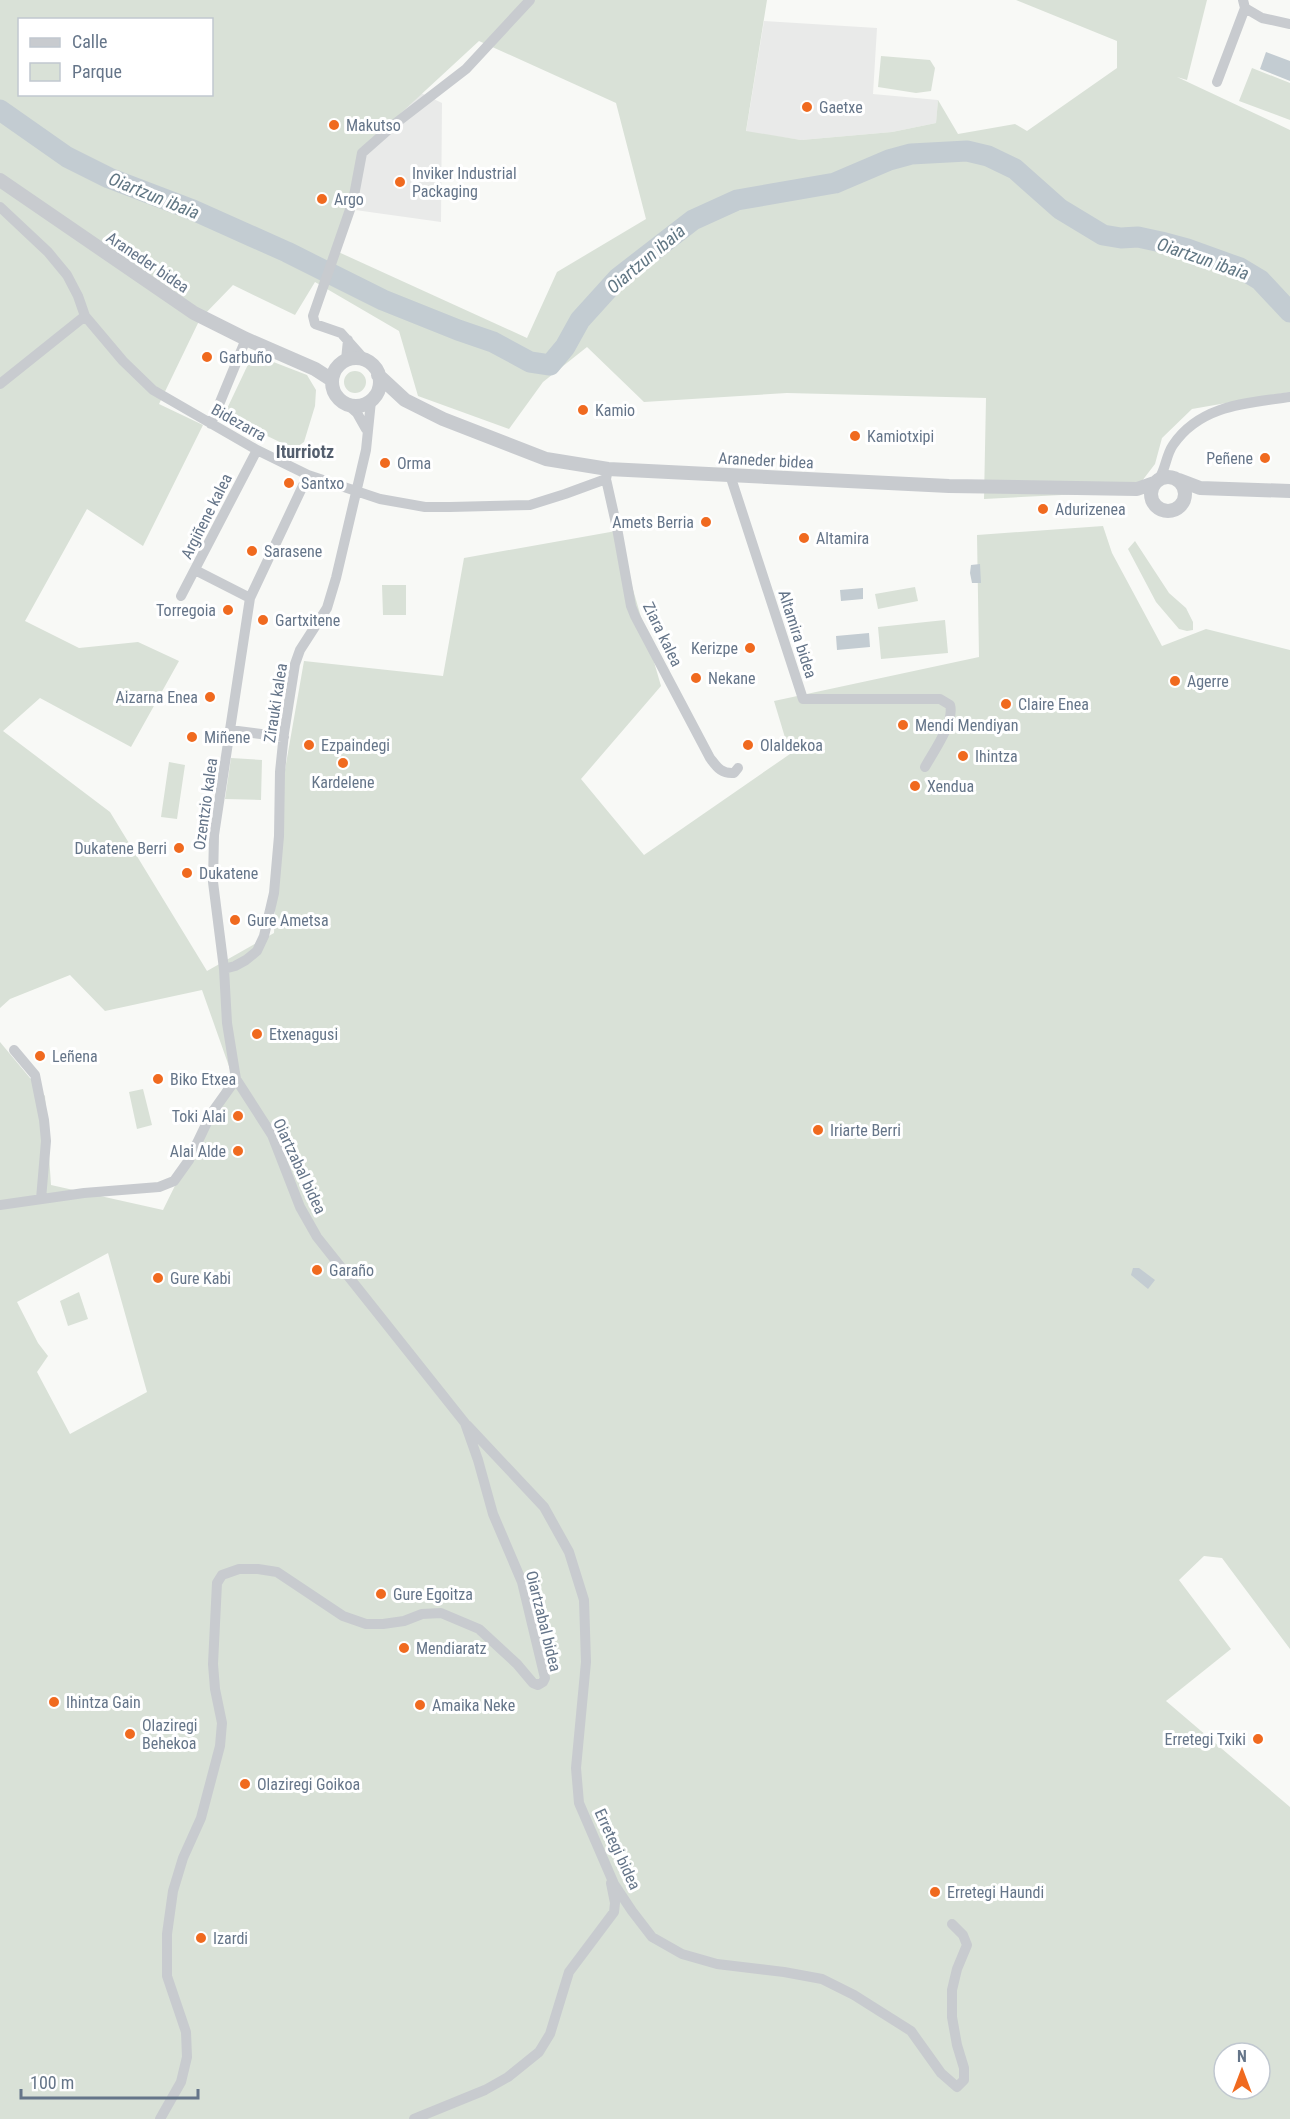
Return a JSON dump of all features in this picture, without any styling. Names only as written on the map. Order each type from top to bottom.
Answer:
[{"type":"street","points":[[348,405],[361,405],[372,400],[379,389],[378,375],[341,333],[315,324],[313,316],[353,201],[362,153],[396,123],[466,69],[530,0]]},
{"type":"street","points":[[1217,82],[1244,4],[1262,18],[1290,24]]},
{"type":"street","name":"Araneder bidea","points":[[0,180],[194,313],[315,369],[332,380]]},
{"type":"street","name":"Bidezarra","points":[[0,207],[48,252],[67,275],[85,316],[123,362],[153,390],[257,450],[308,475],[380,499],[425,507],[490,507],[530,505],[565,494],[607,473]]},
{"type":"street","points":[[0,384],[85,316]]},
{"type":"street","points":[[211,424],[246,339]]},
{"type":"street","points":[[343,362],[348,340]]},
{"type":"street","name":"Araneder bidea","points":[[285,357],[317,363],[343,362]]},
{"type":"street","points":[[365,360],[358,358],[343,362],[334,371],[332,380],[334,393],[357,413],[368,432]]},
{"type":"street","name":"Araneder bidea","points":[[378,375],[405,400],[443,419],[546,459],[607,473],[730,475],[949,486],[1137,489],[1164,480]]},
{"type":"street","points":[[1200,488],[1180,506],[1168,511],[1156,506],[1169,452],[1174,443],[1194,423],[1204,416],[1227,407],[1290,398]]},
{"type":"street","name":"Araneder bidea","points":[[372,400],[405,400]]},
{"type":"street","name":"Zirauki kalea","points":[[224,969],[246,960],[257,951],[264,936],[275,884],[284,737],[295,664],[300,650],[327,608],[336,578],[366,450],[372,400]]},
{"type":"street","name":"Argiñene kalea","points":[[181,597],[257,450]]},
{"type":"street","name":"Ziara kalea","points":[[607,473],[631,606],[635,616],[710,758],[726,774],[734,773],[738,768]]},
{"type":"street","name":"Ozentzio kalea","points":[[236,1079],[227,1023],[224,969],[213,882],[214,835],[250,598],[308,475]]},
{"type":"street","name":"Altamira bidea","points":[[730,475],[803,699],[940,699],[950,705],[952,712],[925,767]]},
{"type":"street","points":[[1164,480],[1200,488],[1290,491]]},
{"type":"street","points":[[1164,480],[1184,488],[1184,500]]},
{"type":"street","points":[[195,570],[250,598]]},
{"type":"street","points":[[230,730],[284,737]]},
{"type":"street","points":[[14,1050],[35,1076],[44,1120],[46,1150],[41,1199]]},
{"type":"street","points":[[0,1205],[84,1193],[159,1187],[174,1181],[189,1160],[212,1114],[236,1079]]},
{"type":"street","name":"Oiartzabal bidea","points":[[160,2119],[181,2082],[187,2057],[186,2032],[167,1976],[168,1934],[173,1891],[183,1858],[201,1818],[220,1746],[222,1723],[213,1664],[217,1583],[222,1575],[239,1569],[277,1572],[343,1616],[366,1624],[404,1621],[422,1614],[441,1613],[479,1629],[517,1664],[533,1683],[543,1682],[544,1678],[522,1582],[493,1514],[465,1423],[317,1237],[300,1207],[272,1135],[236,1079]]},
{"type":"street","name":"Erretegi bidea","points":[[465,1423],[544,1507],[569,1552],[584,1600],[586,1662],[576,1768],[579,1803],[614,1884],[652,1937],[682,1954],[717,1964],[822,1979],[854,1995],[911,2031],[941,2073],[957,2087],[964,2080],[964,2068],[952,2017],[952,1990],[967,1945],[963,1935],[952,1924]]},
{"type":"street","points":[[414,2119],[485,2090],[508,2077],[539,2052],[550,2034],[569,1972],[614,1911],[615,1903],[608,1868]]},
{"type":"shaded area","points":[[764,21],[877,28],[873,94],[938,100],[936,123],[892,132],[801,140],[746,132]]},
{"type":"shaded area","points":[[1266,52],[1290,61],[1290,81],[1260,69]]},
{"type":"shaded area","points":[[421,93],[442,103],[441,222],[348,209],[361,150]]},
{"type":"shaded area","points":[[980,564],[981,583],[972,583],[971,565]]},
{"type":"shaded area","points":[[863,588],[863,599],[841,601],[840,590]]},
{"type":"shaded area","points":[[869,633],[870,647],[837,650],[836,636]]},
{"type":"shaded area","points":[[1133,1268],[1139,1268],[1155,1280],[1148,1289],[1131,1275]]},
{"type":"green space","points":[[0,0],[767,0],[746,131],[801,140],[892,132],[936,123],[938,100],[958,134],[1015,124],[1027,131],[1117,68],[1117,41],[1016,0],[1207,0],[1187,80],[1177,77],[1290,130],[1290,392],[1192,409],[1162,438],[1155,464],[1132,494],[984,499],[986,398],[787,393],[644,402],[587,347],[543,382],[509,429],[418,396],[399,331],[315,282],[295,315],[233,285],[200,319],[159,404],[203,425],[143,546],[87,509],[25,621],[79,648],[138,642],[179,661],[131,747],[40,698],[3,731],[110,812],[207,971],[274,933],[280,798],[304,661],[443,676],[464,558],[616,531],[661,686],[581,779],[644,855],[790,754],[774,701],[979,657],[977,535],[1103,526],[1112,553],[1162,646],[1206,629],[1290,650],[1290,1649],[1222,1558],[1204,1556],[1179,1580],[1231,1649],[1166,1701],[1290,1807],[1290,2119],[0,2119],[0,1042],[45,1096],[51,1185],[163,1210],[231,1072],[202,990],[105,1011],[70,975],[10,999],[0,1008]],"holes":[[[479,41],[616,103],[646,219],[557,272],[527,338],[334,250],[348,209],[361,150]],[[108,1253],[147,1392],[70,1434],[37,1372],[48,1356],[38,1343],[17,1302]]]},
{"type":"green space","points":[[881,56],[930,60],[935,68],[931,91],[916,93],[878,87]]},
{"type":"green space","points":[[1252,68],[1290,83],[1290,120],[1239,101]]},
{"type":"green space","points":[[253,354],[307,375],[316,390],[315,406],[304,442],[294,449],[224,415]]},
{"type":"green space","points":[[351,371],[359,371],[366,378],[366,386],[359,393],[351,393],[344,386],[344,378]]},
{"type":"green space","points":[[1135,541],[1169,593],[1186,608],[1193,622],[1193,630],[1179,629],[1156,602],[1128,549]]},
{"type":"green space","points":[[382,585],[406,585],[406,615],[383,615]]},
{"type":"green space","points":[[915,587],[918,601],[878,609],[875,594]]},
{"type":"green space","points":[[945,620],[948,653],[881,659],[878,627]]},
{"type":"green space","points":[[231,758],[262,760],[261,800],[225,799]]},
{"type":"green space","points":[[169,762],[185,765],[177,819],[161,817]]},
{"type":"green space","points":[[143,1089],[152,1125],[137,1129],[129,1092]]},
{"type":"green space","points":[[79,1292],[88,1319],[68,1326],[60,1301]]},
{"type":"waterway","name":"Oiartzun ibaia","points":[[0,110],[67,157],[109,178],[193,210],[287,252],[383,300],[493,342],[530,362],[550,365],[565,347],[580,320],[618,278],[693,220],[737,200],[835,183],[889,160],[911,154],[967,151],[988,156],[1015,169],[1060,209],[1103,235],[1121,238],[1138,237],[1161,242],[1240,268],[1260,280],[1290,312]]},
{"type":"place","name":"Gaetxe","points":[[807,107]]},
{"type":"place","name":"Makutso","points":[[334,125]]},
{"type":"place","name":"Inviker Industrial Packaging","points":[[400,182]]},
{"type":"place","name":"Argo","points":[[322,199]]},
{"type":"place","name":"Garbuño","points":[[207,357]]},
{"type":"place","name":"Kamio","points":[[583,410]]},
{"type":"place","name":"Kamiotxipi","points":[[855,436]]},
{"type":"place","name":"Peñene","points":[[1265,458]]},
{"type":"place","name":"Orma","points":[[385,463]]},
{"type":"place","name":"Santxo","points":[[289,483]]},
{"type":"place","name":"Adurizenea","points":[[1043,509]]},
{"type":"place","name":"Amets Berria","points":[[706,522]]},
{"type":"place","name":"Altamira","points":[[804,538]]},
{"type":"place","name":"Sarasene","points":[[252,551]]},
{"type":"place","name":"Torregoia","points":[[228,610]]},
{"type":"place","name":"Gartxitene","points":[[263,620]]},
{"type":"place","name":"Kerizpe","points":[[750,648]]},
{"type":"place","name":"Nekane","points":[[696,678]]},
{"type":"place","name":"Agerre","points":[[1175,681]]},
{"type":"place","name":"Aizarna Enea","points":[[210,697]]},
{"type":"place","name":"Claire Enea","points":[[1006,704]]},
{"type":"place","name":"Mendi Mendiyan","points":[[903,725]]},
{"type":"place","name":"Miñene","points":[[192,737]]},
{"type":"place","name":"Ezpaindegi","points":[[309,745]]},
{"type":"place","name":"Olaldekoa","points":[[748,745]]},
{"type":"place","name":"Ihintza","points":[[963,756]]},
{"type":"place","name":"Kardelene","points":[[343,763]]},
{"type":"place","name":"Xendua","points":[[915,786]]},
{"type":"place","name":"Dukatene Berri","points":[[179,848]]},
{"type":"place","name":"Dukatene","points":[[187,873]]},
{"type":"place","name":"Gure Ametsa","points":[[235,920]]},
{"type":"place","name":"Etxenagusi","points":[[257,1034]]},
{"type":"place","name":"Leñena","points":[[40,1056]]},
{"type":"place","name":"Biko Etxea","points":[[158,1079]]},
{"type":"place","name":"Toki Alai","points":[[238,1116]]},
{"type":"place","name":"Iriarte Berri","points":[[818,1130]]},
{"type":"place","name":"Alai Alde","points":[[238,1151]]},
{"type":"place","name":"Garaño","points":[[317,1270]]},
{"type":"place","name":"Gure Kabi","points":[[158,1278]]},
{"type":"place","name":"Gure Egoitza","points":[[381,1594]]},
{"type":"place","name":"Mendiaratz","points":[[404,1648]]},
{"type":"place","name":"Ihintza Gain","points":[[54,1702]]},
{"type":"place","name":"Amaika Neke","points":[[420,1705]]},
{"type":"place","name":"Olaziregi Behekoa","points":[[130,1734]]},
{"type":"place","name":"Erretegi Txiki","points":[[1258,1739]]},
{"type":"place","name":"Olaziregi Goikoa","points":[[245,1784]]},
{"type":"place","name":"Erretegi Haundi","points":[[935,1892]]},
{"type":"place","name":"Izardi","points":[[201,1938]]},
{"type":"district","name":"Iturriotz","points":[[305,452]]}]
